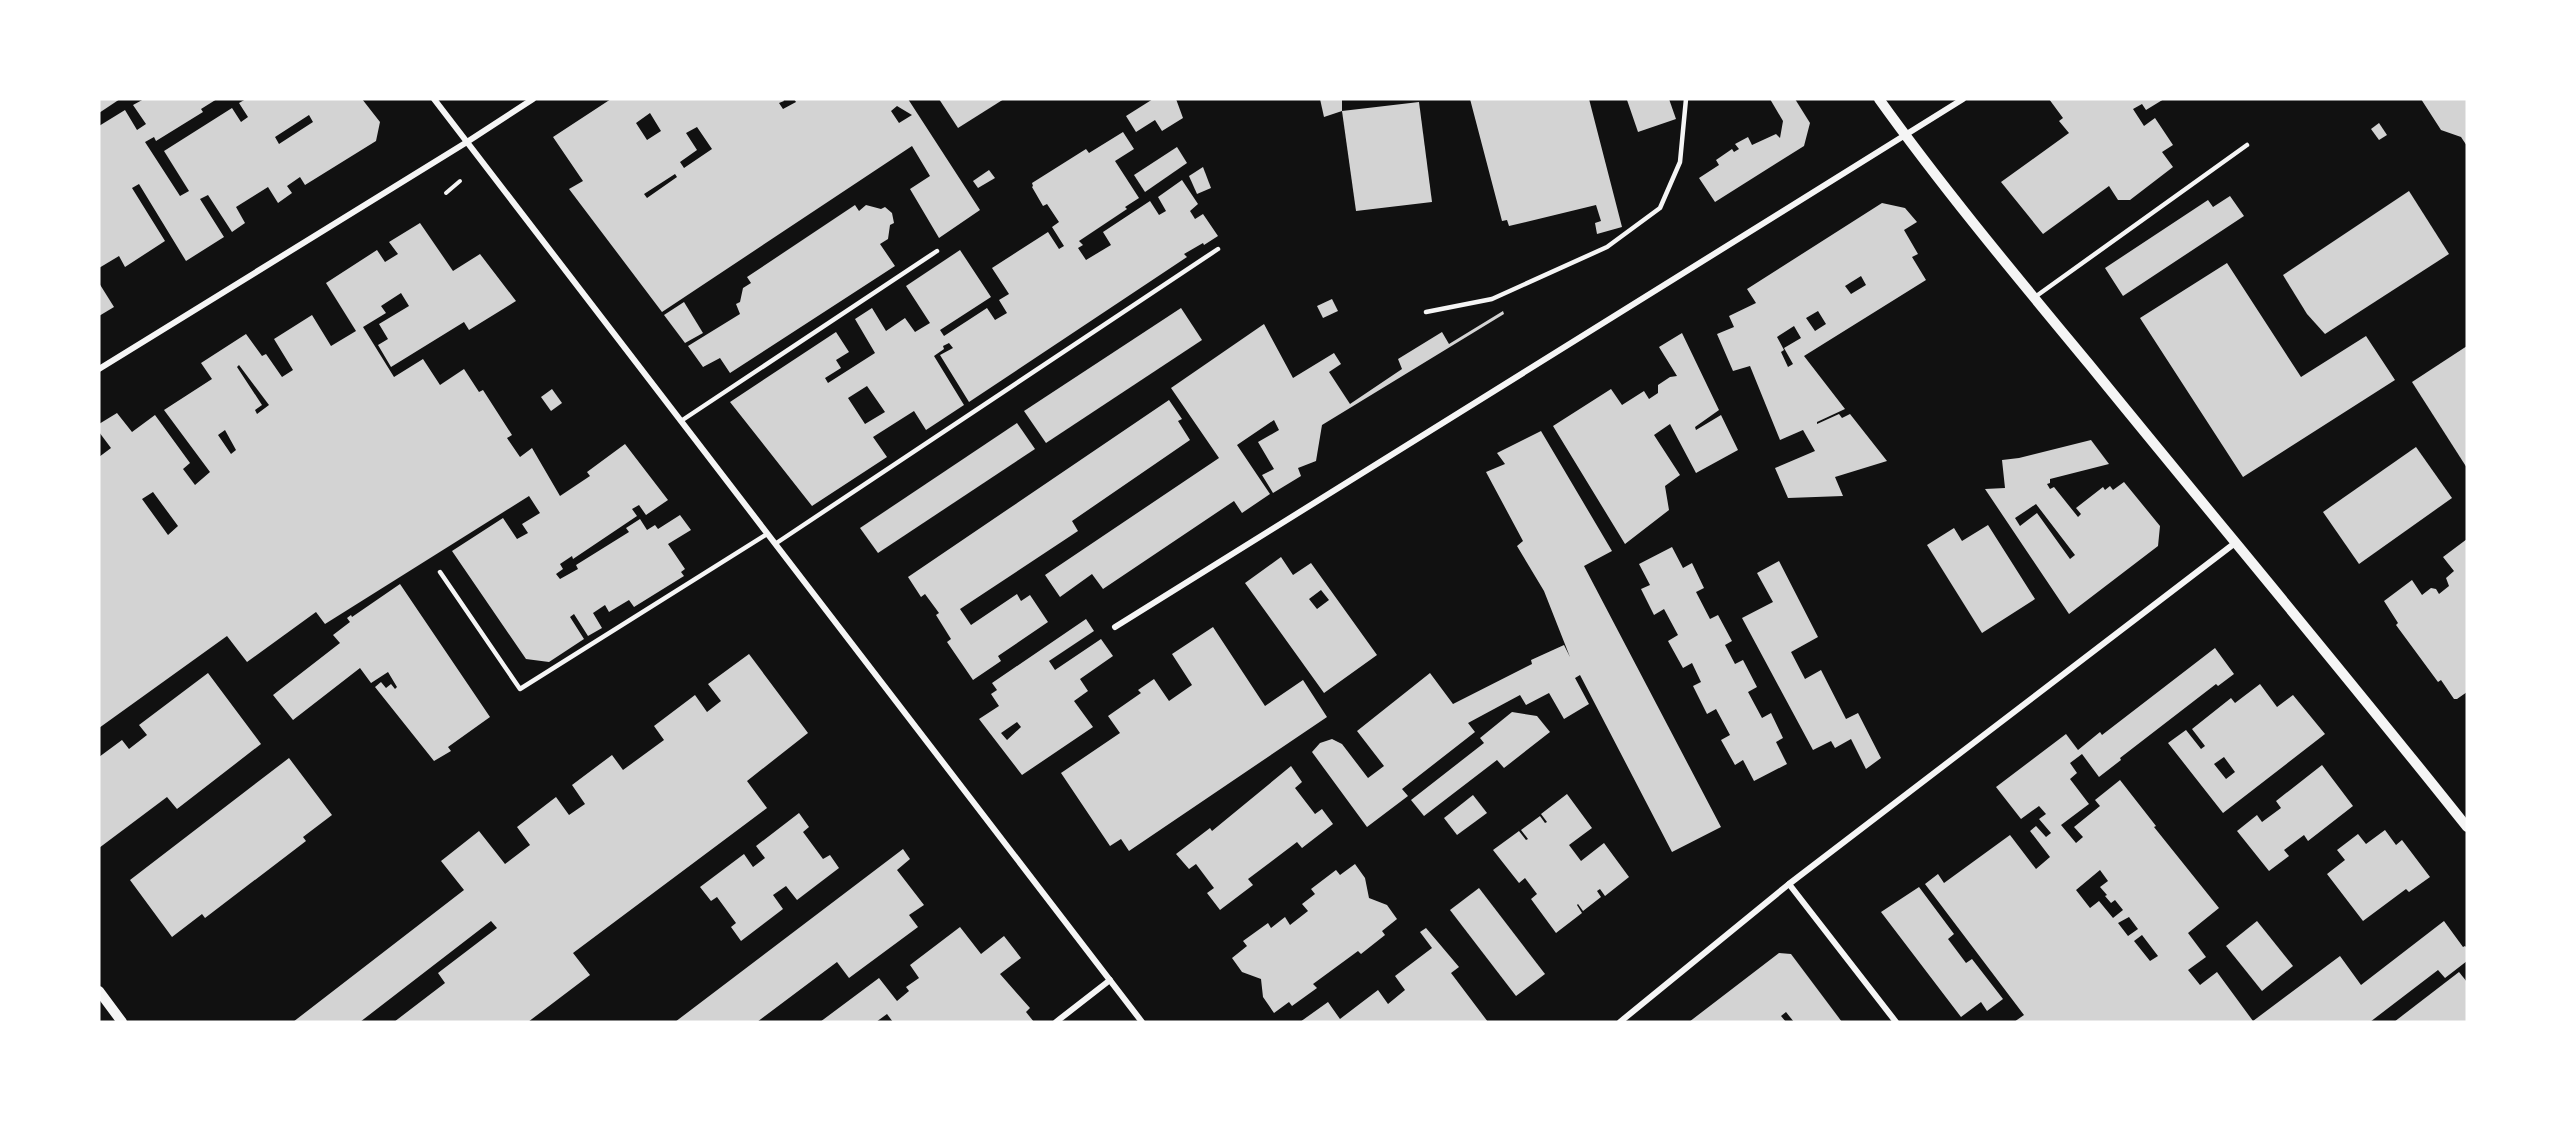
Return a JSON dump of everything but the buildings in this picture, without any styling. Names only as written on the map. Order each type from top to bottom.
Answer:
[{"type":"street","points":[[434,99],[1142,1022]]},
{"type":"street","points":[[99,369],[533,99]]},
{"type":"street","points":[[1879,99],[1991,246],[2467,826]]},
{"type":"street","points":[[1115,627],[1963,99]]},
{"type":"street","points":[[1620,1022],[1789,884],[2235,543]]},
{"type":"street","points":[[1789,884],[1896,1022]]},
{"type":"street","points":[[1056,1022],[1110,980]]},
{"type":"street","points":[[99,992],[122,1022]]},
{"type":"lane","points":[[1426,312],[1492,299],[1607,247],[1660,208],[1680,162],[1686,99]]},
{"type":"lane","points":[[2034,298],[2247,145]]},
{"type":"lane","points":[[775,544],[1218,249]]},
{"type":"lane","points":[[681,421],[937,250]]},
{"type":"lane","points":[[440,572],[520,689],[767,534]]},
{"type":"path","points":[[446,193],[460,181]]}]
